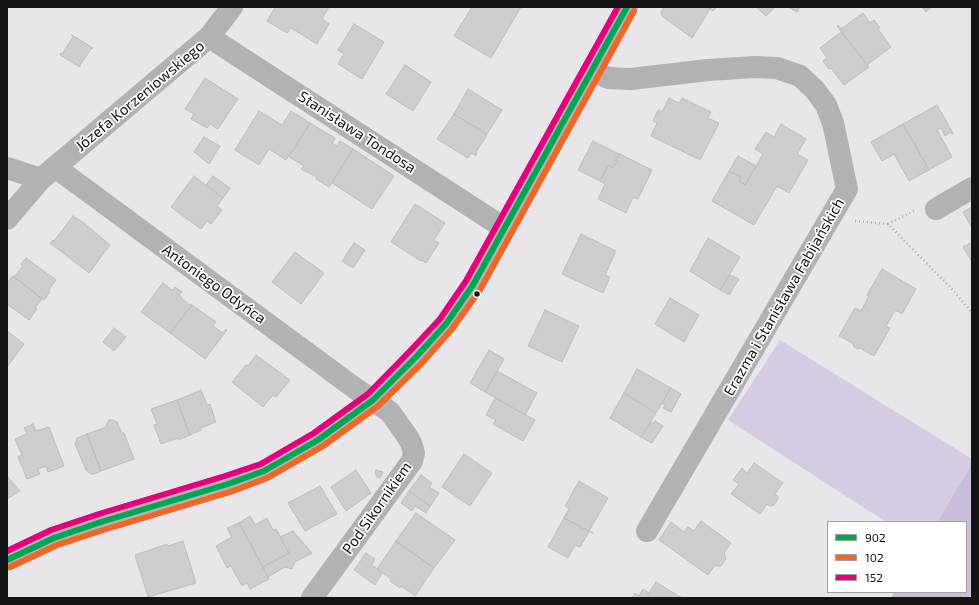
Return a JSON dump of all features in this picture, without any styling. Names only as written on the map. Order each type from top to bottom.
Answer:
[{"type":"street","name":"Józefa Korzeniowskiego","points":[[7,219],[48,173],[209,37],[232,7]]},
{"type":"street","points":[[7,560],[54,538],[101,522],[228,484],[264,471],[318,440],[373,400],[416,357],[446,324],[473,285],[627,7]]},
{"type":"street","name":"Stanisława Tondosa","points":[[209,37],[504,228]]},
{"type":"street","name":"Erazma i Stanisława Fabijańskich","points":[[592,70],[608,78],[631,80],[708,70],[756,67],[777,68],[800,76],[815,90],[826,105],[833,123],[847,189],[647,531]]},
{"type":"street","points":[[7,168],[48,173]]},
{"type":"street","name":"Antoniego Odyńca","points":[[48,173],[373,400]]},
{"type":"street","points":[[936,209],[972,188]]},
{"type":"street","points":[[847,189],[849,220]]},
{"type":"street","name":"Pod Sikornikiem","points":[[312,598],[412,461],[414,453],[411,442],[390,412],[373,400]]},
{"type":"path","points":[[849,220],[888,224],[911,211]]},
{"type":"path","points":[[888,224],[952,289],[972,313]]},
{"type":"shaded area","points":[[780,340],[972,459],[972,464],[938,521],[884,521],[728,420]]},
{"type":"shaded area","points":[[972,464],[972,598],[891,598],[894,593],[967,593],[967,521],[938,521]]},
{"type":"building","points":[[275,7],[329,7],[322,19],[329,24],[317,44],[291,28],[287,33],[267,21]]},
{"type":"building","points":[[472,7],[521,7],[491,58],[454,36]]},
{"type":"building","points":[[664,7],[708,7],[710,9],[692,38],[662,16],[661,13]]},
{"type":"building","points":[[708,7],[717,7],[713,11]]},
{"type":"building","points":[[756,7],[775,7],[766,16]]},
{"type":"building","points":[[788,7],[800,7],[797,12]]},
{"type":"building","points":[[922,7],[932,7],[926,12]]},
{"type":"building","points":[[863,13],[870,23],[874,20],[880,28],[878,29],[891,47],[867,65],[837,26],[838,25],[841,29]]},
{"type":"building","points":[[354,24],[384,42],[362,79],[338,64],[344,54],[338,50]]},
{"type":"building","points":[[841,32],[869,67],[844,85],[831,68],[829,69],[823,61],[827,58],[820,48]]},
{"type":"building","points":[[72,35],[93,48],[80,67],[60,55],[73,37]]},
{"type":"building","points":[[405,65],[431,82],[413,111],[386,94]]},
{"type":"building","points":[[205,78],[238,99],[218,129],[210,124],[207,128],[191,119],[194,114],[185,109]]},
{"type":"building","points":[[468,89],[502,110],[487,134],[454,114]]},
{"type":"building","points":[[669,98],[679,103],[682,98],[711,112],[708,118],[719,123],[700,160],[651,136],[657,123],[653,121],[658,110],[662,112]]},
{"type":"building","points":[[937,105],[953,133],[952,134],[951,132],[945,136],[941,128],[937,130],[952,157],[929,170],[903,124]]},
{"type":"building","points":[[259,111],[282,125],[291,111],[310,123],[286,160],[269,149],[259,165],[235,150]]},
{"type":"building","points":[[454,114],[487,135],[476,152],[476,156],[471,153],[468,158],[437,139]]},
{"type":"building","points":[[310,123],[335,138],[332,143],[337,146],[340,141],[353,149],[329,187],[316,179],[317,177],[301,169],[304,166],[289,157]]},
{"type":"building","points":[[781,124],[806,139],[797,154],[808,160],[789,193],[777,186],[754,225],[712,201],[729,171],[741,177],[739,181],[745,185],[763,154],[755,149],[766,132],[774,137]]},
{"type":"building","points":[[903,124],[929,170],[909,181],[894,154],[882,161],[871,142]]},
{"type":"building","points":[[204,137],[220,146],[209,164],[194,152]]},
{"type":"building","points":[[593,141],[619,154],[612,167],[608,165],[600,181],[578,170]]},
{"type":"building","points":[[353,149],[394,176],[372,209],[332,183]]},
{"type":"building","points":[[620,154],[652,170],[638,199],[633,197],[626,213],[598,199],[605,184],[600,181],[608,165],[613,168]]},
{"type":"building","points":[[738,156],[756,166],[745,185],[739,181],[741,177],[729,171]]},
{"type":"building","points":[[194,176],[223,198],[217,206],[222,210],[211,224],[207,221],[201,229],[171,207]]},
{"type":"building","points":[[213,176],[230,188],[223,198],[206,185]]},
{"type":"building","points":[[415,204],[445,223],[434,240],[439,243],[426,263],[391,242]]},
{"type":"building","points":[[972,207],[972,228],[963,212]]},
{"type":"building","points":[[73,216],[84,223],[110,245],[89,273],[50,243],[53,240],[54,241]]},
{"type":"building","points":[[581,234],[616,251],[605,275],[610,277],[603,293],[562,274]]},
{"type":"building","points":[[708,238],[740,257],[720,290],[690,271]]},
{"type":"building","points":[[972,242],[972,262],[963,247]]},
{"type":"building","points":[[354,243],[365,250],[353,268],[342,261]]},
{"type":"building","points":[[295,252],[324,273],[301,304],[272,282]]},
{"type":"building","points":[[26,258],[56,280],[44,300],[14,277],[23,266],[21,264]]},
{"type":"building","points":[[882,269],[916,289],[902,314],[895,310],[886,326],[890,328],[874,356],[860,348],[858,349],[853,346],[854,344],[839,336],[855,308],[861,311],[869,296],[867,295]]},
{"type":"building","points":[[730,275],[739,279],[729,295],[720,290]]},
{"type":"building","points":[[13,276],[42,299],[35,308],[37,309],[29,320],[7,304],[7,288],[10,285],[7,283]]},
{"type":"building","points":[[163,283],[172,290],[175,287],[182,292],[179,295],[182,299],[192,305],[170,333],[141,312]]},
{"type":"building","points":[[670,298],[699,315],[684,342],[655,324]]},
{"type":"building","points":[[192,305],[216,322],[213,326],[223,333],[226,329],[227,330],[205,359],[170,333]]},
{"type":"building","points":[[545,310],[579,326],[562,362],[528,346]]},
{"type":"building","points":[[114,328],[126,337],[114,351],[103,342]]},
{"type":"building","points":[[7,331],[24,344],[7,367]]},
{"type":"building","points":[[489,350],[504,359],[485,392],[470,383]]},
{"type":"building","points":[[256,355],[290,380],[276,397],[273,395],[263,407],[232,382],[246,365],[248,366]]},
{"type":"building","points":[[637,369],[671,388],[656,413],[624,393]]},
{"type":"building","points":[[497,371],[537,393],[525,415],[485,392]]},
{"type":"building","points":[[671,388],[681,394],[671,412],[663,408],[665,405],[662,403]]},
{"type":"building","points":[[201,390],[207,405],[210,404],[216,422],[201,428],[201,430],[190,435],[177,400]]},
{"type":"building","points":[[624,393],[656,413],[641,437],[610,418]]},
{"type":"building","points":[[495,398],[535,420],[523,441],[493,424],[496,420],[486,415]]},
{"type":"building","points":[[177,400],[190,435],[179,440],[178,438],[161,444],[154,425],[157,424],[151,409]]},
{"type":"building","points":[[109,420],[117,422],[122,433],[124,433],[134,459],[101,471],[87,434],[106,427]]},
{"type":"building","points":[[655,421],[663,426],[652,443],[641,437],[651,422],[653,424]]},
{"type":"building","points":[[33,424],[36,431],[49,427],[64,466],[48,472],[46,466],[38,469],[40,474],[27,479],[18,457],[22,455],[15,439],[27,434],[24,428]]},
{"type":"building","points":[[87,434],[101,471],[94,474],[91,474],[86,470],[75,444],[77,438]]},
{"type":"building","points":[[464,454],[492,473],[470,506],[442,487]]},
{"type":"building","points":[[754,463],[783,483],[775,494],[778,496],[778,499],[774,505],[770,506],[767,504],[760,514],[731,494],[739,484],[733,480],[742,468],[747,473]]},
{"type":"building","points":[[356,470],[371,493],[346,511],[331,487]]},
{"type":"building","points":[[376,470],[383,472],[380,478],[377,477],[375,472]]},
{"type":"building","points":[[421,475],[432,483],[429,487],[439,493],[430,506],[409,491]]},
{"type":"building","points":[[7,476],[20,491],[7,499]]},
{"type":"building","points":[[579,481],[608,498],[589,531],[564,518],[569,509],[565,506]]},
{"type":"building","points":[[320,486],[337,514],[305,531],[288,503]]},
{"type":"building","points":[[409,491],[430,506],[426,513],[415,506],[412,511],[401,503]]},
{"type":"building","points":[[416,513],[455,540],[434,568],[396,541]]},
{"type":"building","points":[[250,516],[255,525],[267,518],[273,530],[276,529],[289,553],[263,567],[239,523]]},
{"type":"building","points":[[564,518],[589,532],[580,547],[575,545],[568,558],[548,547]]},
{"type":"building","points":[[701,521],[731,543],[724,553],[726,559],[721,566],[715,565],[708,575],[659,540],[671,522],[684,532],[688,527],[694,531]]},
{"type":"building","points":[[239,523],[269,579],[250,589],[247,583],[242,586],[231,566],[227,568],[216,546],[232,537],[227,528]]},
{"type":"building","points":[[293,531],[312,553],[295,562],[292,569],[285,567],[268,577],[263,567],[289,553],[280,537]]},
{"type":"building","points":[[183,541],[196,583],[148,597],[135,555],[167,544],[168,546]]},
{"type":"building","points":[[396,541],[434,568],[415,596],[401,586],[400,588],[390,581],[391,579],[377,569]]},
{"type":"building","points":[[366,553],[375,559],[372,565],[382,573],[375,585],[354,570]]},
{"type":"building","points":[[656,582],[682,598],[632,598],[635,593],[639,596],[643,589],[649,593]]},
{"type":"transit line","name":"152","points":[[7,551],[51,530],[261,464],[314,433],[368,394],[440,319],[466,281],[618,7]]},
{"type":"transit line","name":"902","points":[[7,560],[54,538],[101,522],[228,484],[264,471],[318,440],[373,400],[416,357],[446,324],[473,285],[627,7]]},
{"type":"transit line","name":"102","points":[[10,567],[57,545],[230,492],[267,478],[323,446],[378,406],[422,363],[452,329],[480,290],[634,11]]}]
